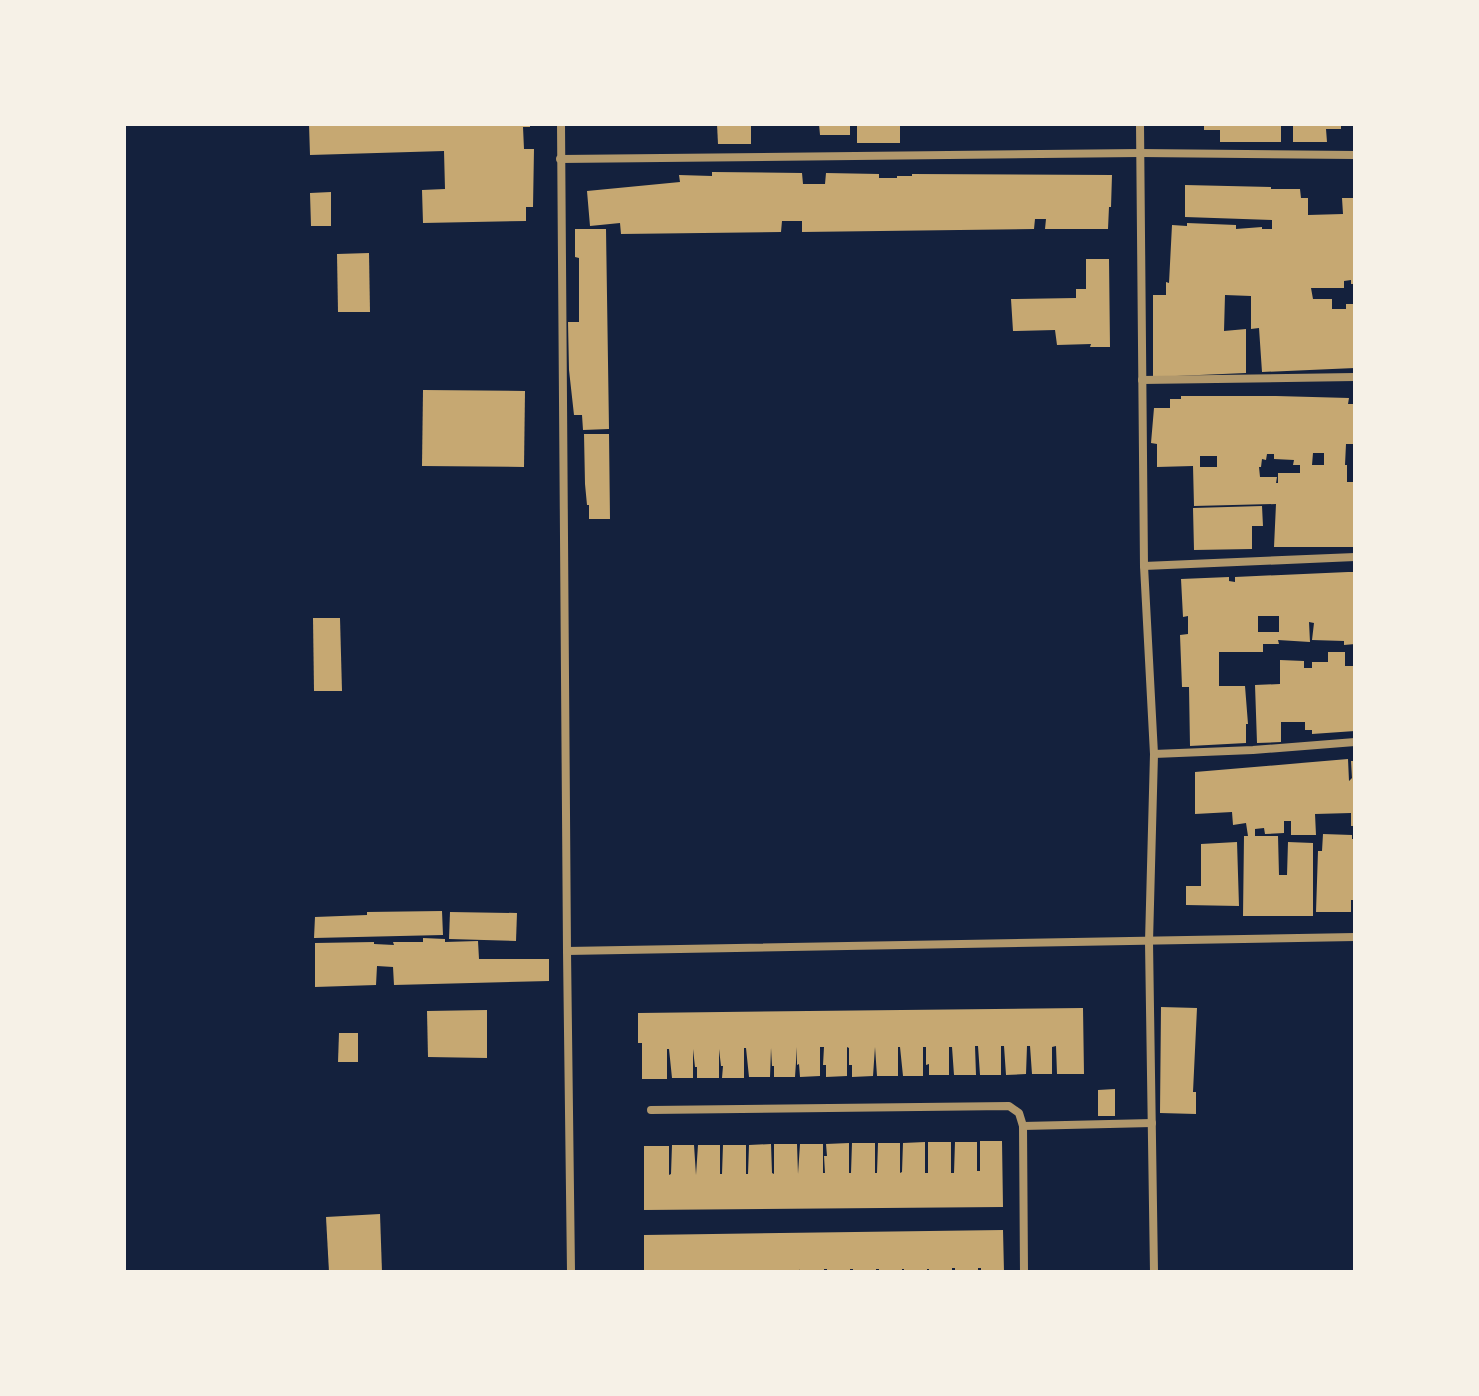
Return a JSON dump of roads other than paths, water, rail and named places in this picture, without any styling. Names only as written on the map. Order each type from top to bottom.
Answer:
[{"type":"street","points":[[561,124],[571,1272]]},
{"type":"street","points":[[1140,124],[1144,566],[1154,754],[1149,942],[1154,1272]]},
{"type":"street","points":[[560,159],[1140,153],[1355,155]]},
{"type":"street","points":[[1142,380],[1355,377]]},
{"type":"street","points":[[1144,566],[1355,557]]},
{"type":"street","points":[[1154,754],[1355,742]]},
{"type":"street","points":[[567,951],[1355,937]]},
{"type":"street","points":[[651,1110],[1009,1106],[1019,1113],[1023,1126],[1024,1272]]},
{"type":"street","points":[[1023,1126],[1152,1123]]}]
